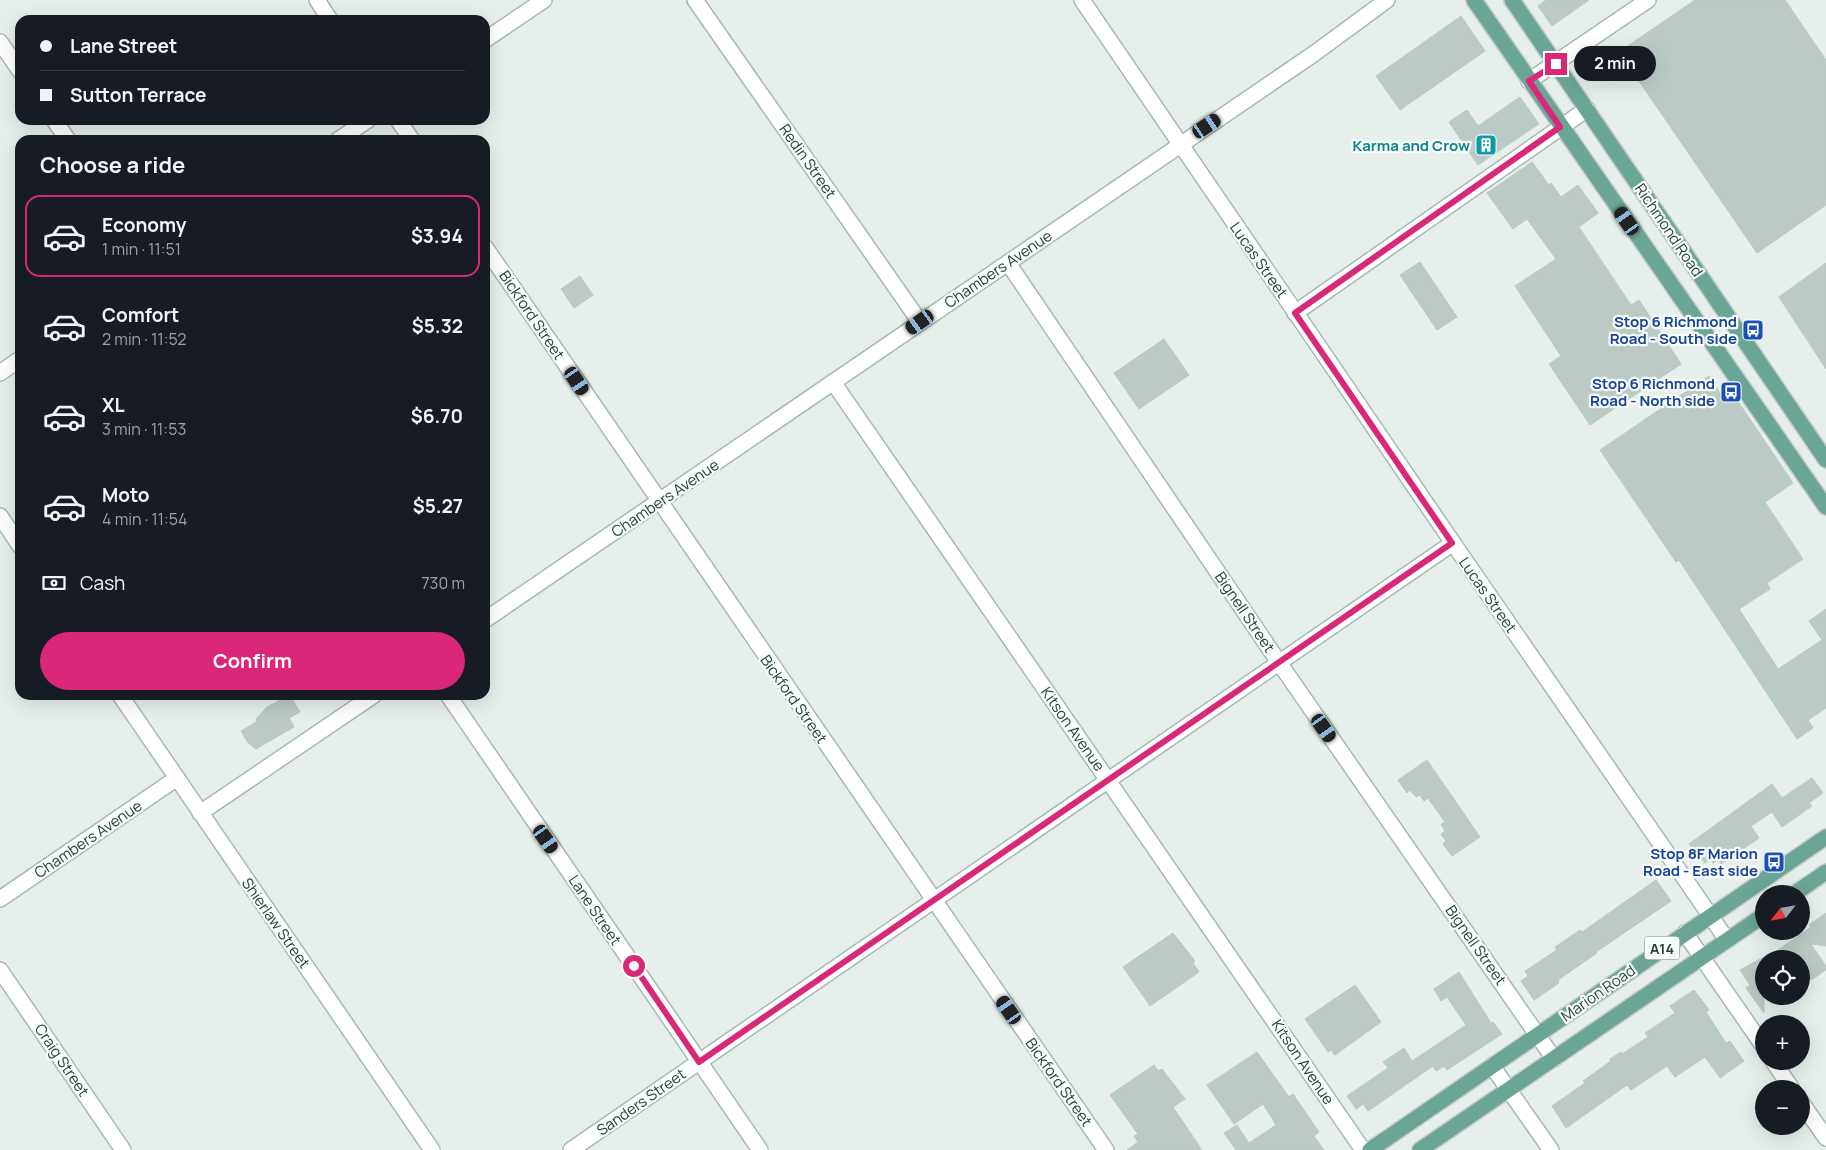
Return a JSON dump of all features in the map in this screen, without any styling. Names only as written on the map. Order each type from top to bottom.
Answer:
[{"type":"main road","name":"Richmond Road","points":[[1474,0],[1560,127],[1826,507]]},
{"type":"main road","name":"Richmond Road","points":[[1512,0],[1826,460]]},
{"type":"main road","name":"Marion Road","points":[[1370,1150],[1709,915],[1826,837]]},
{"type":"main road","points":[[1807,885],[1826,872]]},
{"type":"main road","name":"Marion Road","points":[[1420,1150],[1755,921]]},
{"type":"street","points":[[317,0],[327,15]]},
{"type":"street","points":[[490,37],[544,0]]},
{"type":"street","name":"Redin Street","points":[[695,0],[920,322]]},
{"type":"street","name":"Lucas Street","points":[[1082,0],[1452,543],[1727,940]]},
{"type":"street","name":"Chambers Avenue","points":[[490,617],[1179,144],[1315,53],[1386,0]]},
{"type":"street","points":[[1529,81],[1648,0]]},
{"type":"street","points":[[0,42],[15,64]]},
{"type":"street","points":[[1295,313],[1587,109]]},
{"type":"street","points":[[346,135],[360,125]]},
{"type":"street","name":"Bickford Street","points":[[490,254],[1106,1150]]},
{"type":"street","name":"Bignell Street","points":[[1008,263],[1280,664],[1554,1058]]},
{"type":"street","points":[[0,373],[15,362]]},
{"type":"street","name":"Kitson Avenue","points":[[833,382],[1363,1150]]},
{"type":"street","points":[[0,516],[15,538]]},
{"type":"street","name":"Sanders Street","points":[[572,1150],[1280,664],[1452,543]]},
{"type":"street","name":"Shierlaw Street","points":[[123,700],[432,1150]]},
{"type":"street","points":[[200,813],[367,700]]},
{"type":"street","name":"Lane Street","points":[[451,700],[760,1150]]},
{"type":"street","name":"Chambers Avenue","points":[[0,900],[177,778]]},
{"type":"street","points":[[1685,932],[1755,1034]]},
{"type":"street","name":"Craig Street","points":[[0,970],[124,1150]]},
{"type":"street","points":[[1492,1066],[1551,1150]]},
{"type":"street","points":[[1810,1115],[1826,1138]]},
{"type":"building","points":[[1546,0],[1589,0],[1552,26],[1538,6]]},
{"type":"building","points":[[1695,0],[1785,0],[1826,60],[1826,205],[1757,253],[1619,52]]},
{"type":"building","points":[[1461,16],[1485,51],[1400,110],[1376,76]]},
{"type":"building","name":"Karma and Crow","points":[[1520,97],[1539,124],[1478,165],[1449,122],[1467,110],[1478,126]]},
{"type":"building","points":[[1532,162],[1549,185],[1551,183],[1561,197],[1578,185],[1598,213],[1579,227],[1631,305],[1639,300],[1681,364],[1590,425],[1549,364],[1561,356],[1515,286],[1556,259],[1527,219],[1513,229],[1487,193]]},
{"type":"building","points":[[1420,262],[1457,317],[1437,330],[1400,275]]},
{"type":"building","points":[[1826,263],[1826,369],[1779,297]]},
{"type":"building","points":[[580,276],[593,295],[574,308],[561,289]]},
{"type":"building","points":[[1164,339],[1189,375],[1139,409],[1114,373]]},
{"type":"building","points":[[1709,376],[1722,397],[1731,391],[1793,483],[1765,502],[1803,559],[1767,583],[1770,589],[1739,609],[1778,669],[1822,640],[1809,621],[1826,609],[1826,708],[1808,720],[1813,728],[1797,739],[1679,560],[1676,562],[1600,450]]},
{"type":"building","points":[[280,700],[293,700],[300,712],[289,718],[294,727],[256,749],[248,743],[241,731],[256,722],[257,718],[267,707]]},
{"type":"building","points":[[1427,760],[1480,837],[1452,856],[1443,844],[1446,841],[1441,834],[1445,831],[1441,824],[1445,822],[1428,798],[1424,801],[1420,795],[1416,797],[1410,790],[1407,793],[1398,780]]},
{"type":"building","points":[[1812,778],[1823,793],[1809,803],[1812,806],[1782,827],[1772,812],[1751,826],[1759,838],[1721,864],[1718,860],[1713,863],[1711,859],[1705,863],[1689,844],[1772,784],[1782,798]]},
{"type":"building","points":[[1656,880],[1671,901],[1596,952],[1558,980],[1559,983],[1534,1000],[1521,981],[1528,976],[1525,971],[1557,950],[1555,947],[1580,930],[1582,932]]},
{"type":"building","points":[[1826,913],[1826,946],[1811,944],[1826,966],[1826,970],[1811,980],[1810,950],[1778,950],[1792,940],[1810,940],[1810,924]]},
{"type":"building","points":[[1173,933],[1195,961],[1193,963],[1199,972],[1150,1006],[1123,967]]},
{"type":"building","points":[[1755,962],[1755,1000],[1746,988],[1750,985],[1740,970]]},
{"type":"building","points":[[1459,972],[1491,1023],[1493,1022],[1502,1034],[1447,1070],[1444,1066],[1436,1071],[1433,1066],[1368,1111],[1363,1104],[1356,1109],[1347,1096],[1388,1068],[1383,1062],[1404,1048],[1412,1061],[1466,1025],[1447,997],[1441,1001],[1434,989]]},
{"type":"building","points":[[1355,985],[1381,1022],[1335,1055],[1331,1050],[1328,1052],[1305,1019]]},
{"type":"building","points":[[1694,990],[1709,1010],[1706,1012],[1726,1043],[1730,1041],[1744,1061],[1720,1078],[1705,1057],[1675,1077],[1667,1066],[1631,1090],[1627,1085],[1566,1128],[1552,1106],[1585,1083],[1583,1081],[1611,1061],[1610,1059],[1621,1052],[1622,1054],[1648,1037],[1645,1033],[1675,1013],[1670,1006]]},
{"type":"building","points":[[1758,1005],[1764,1005],[1764,1013]]},
{"type":"building","points":[[1257,1052],[1289,1097],[1293,1094],[1319,1132],[1314,1136],[1324,1150],[1236,1150],[1224,1133],[1237,1125],[1249,1143],[1276,1125],[1263,1104],[1234,1124],[1207,1085]]},
{"type":"building","points":[[1154,1065],[1158,1071],[1162,1069],[1185,1099],[1173,1107],[1202,1150],[1127,1150],[1138,1142],[1134,1136],[1138,1134],[1110,1095]]},
{"type":"place","name":"Karma and Crow","points":[[1486,145]]},
{"type":"place","name":"Stop 6 Richmond Road - South side","points":[[1753,330]]},
{"type":"place","name":"Stop 6 Richmond Road - North side","points":[[1731,392]]},
{"type":"place","name":"Stop 8F Marion Road - East side","points":[[1774,862]]},
{"type":"route","points":[[634,966],[699,1062],[1289,658],[1452,543],[1295,313],[1560,127],[1529,81],[1556,64]]}]
